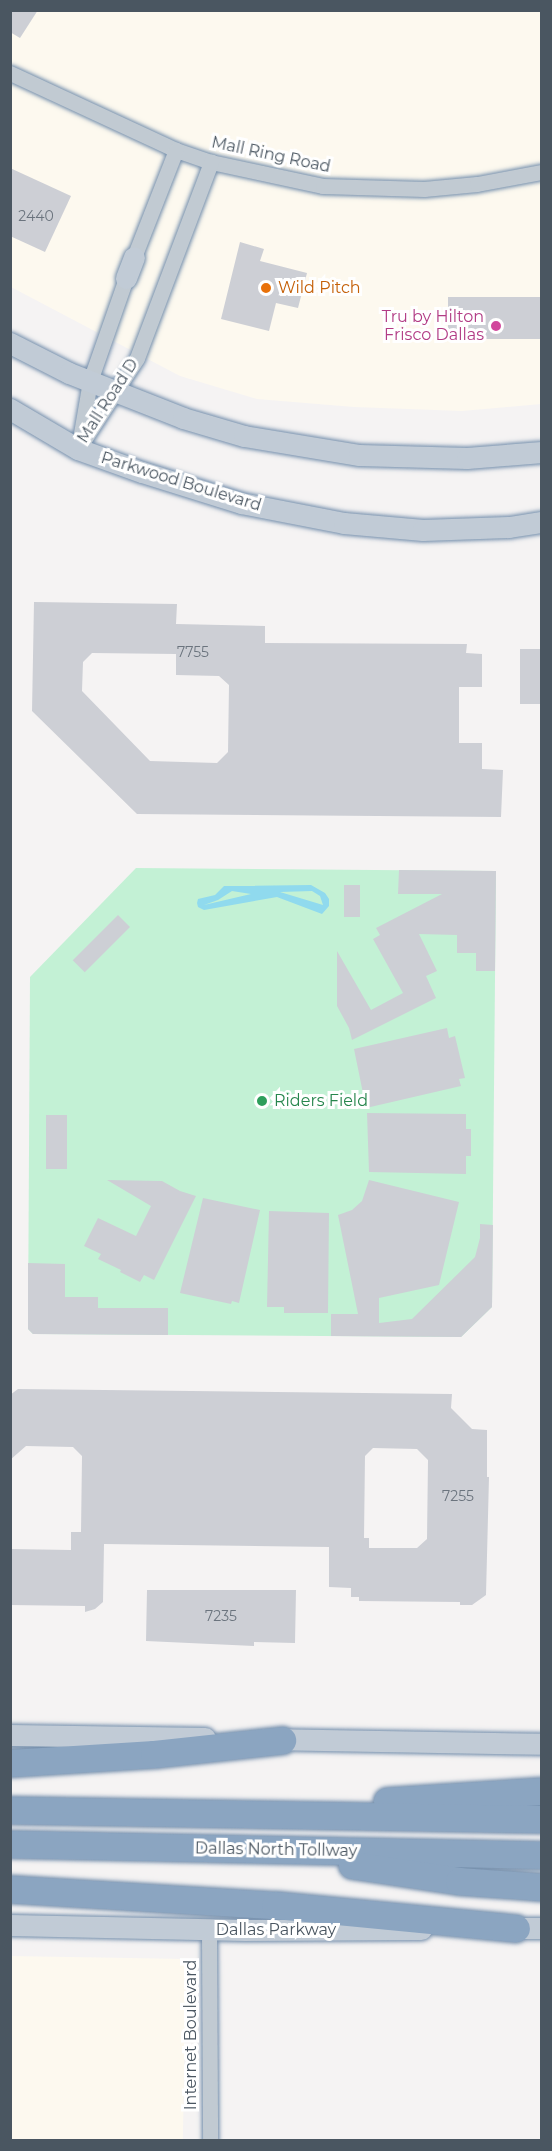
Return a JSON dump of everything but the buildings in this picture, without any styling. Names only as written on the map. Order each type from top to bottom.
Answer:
[{"type":"highway","points":[[10,1763],[154,1754],[282,1740]]},
{"type":"highway","points":[[236,1812],[542,1791]]},
{"type":"highway","points":[[10,1810],[236,1812],[542,1819]]},
{"type":"highway","name":"Dallas North Tollway","points":[[10,1844],[542,1855]]},
{"type":"highway","points":[[237,1849],[448,1880],[542,1887]]},
{"type":"highway","points":[[10,1889],[275,1905],[529,1928]]},
{"type":"main road","name":"Mall Road D","points":[[126,278],[134,257]]},
{"type":"main road","points":[[10,343],[114,391],[213,427],[305,448],[359,455],[467,458],[542,452]]},
{"type":"main road","name":"Parkwood Boulevard","points":[[10,408],[78,449],[141,472],[241,503],[344,523],[423,530],[508,527],[542,522]]},
{"type":"main road","points":[[10,1735],[542,1744]]},
{"type":"main road","name":"Dallas Parkway","points":[[10,1924],[209,1930],[529,1928]]},
{"type":"street","name":"Mall Ring Road","points":[[10,73],[176,150],[211,162],[323,186],[424,189],[477,184],[542,172]]},
{"type":"street","name":"Mall Road D","points":[[134,257],[176,150]]},
{"type":"street","name":"Mall Road D","points":[[78,449],[137,358],[211,162]]},
{"type":"street","name":"Mall Road D","points":[[78,449],[90,381],[126,278]]},
{"type":"street","name":"Internet Boulevard","points":[[209,1930],[210,2140]]},
{"type":"shaded area","points":[[10,11],[541,11],[541,404],[462,411],[354,407],[257,399],[180,376],[11,287]]},
{"type":"shaded area","points":[[11,1956],[186,1959],[183,2140],[10,2140]]},
{"type":"green space","name":"Riders Field","points":[[136,868],[496,871],[492,1307],[461,1337],[33,1334],[28,1329],[30,977]]},
{"type":"water","points":[[311,885],[325,893],[329,899],[329,906],[322,914],[277,897],[204,910],[198,907],[198,899],[215,895],[224,886]],"holes":[[[232,891],[251,894],[204,905],[218,900]],[[312,891],[320,896],[323,905],[280,892]]]},
{"type":"place","name":"Wild Pitch","points":[[266,288]]},
{"type":"place","name":"Tru by Hilton Frisco Dallas","points":[[496,326]]},
{"type":"place","name":"Riders Field","points":[[262,1101]]}]
